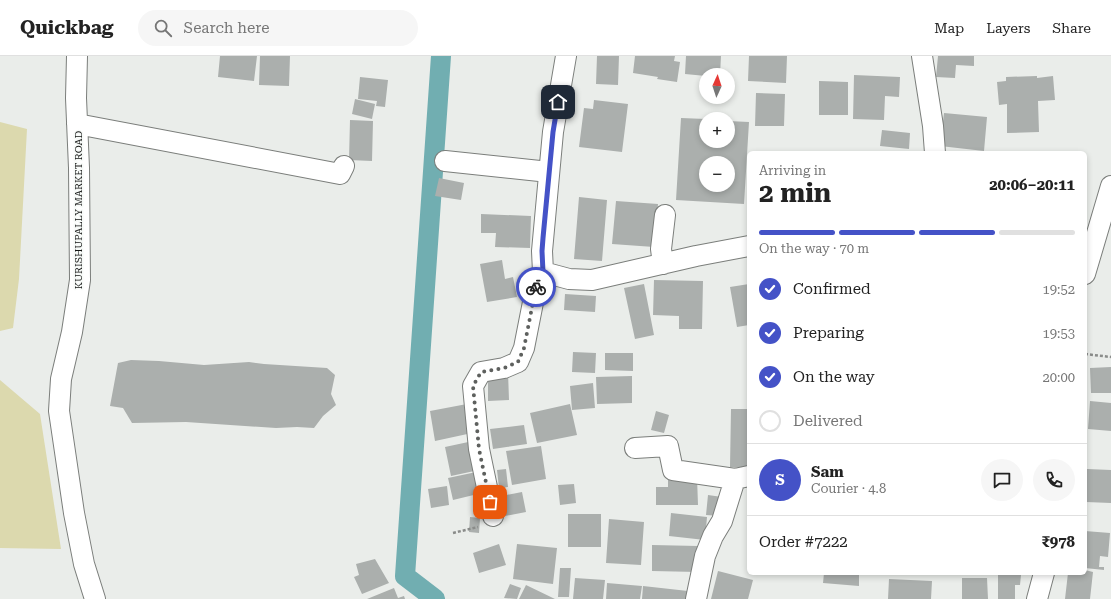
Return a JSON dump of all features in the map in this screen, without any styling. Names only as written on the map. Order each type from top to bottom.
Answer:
[{"type":"street","name":"KURISHUPALLY MARKET ROAD","points":[[77,56],[75,74],[79,168],[80,280],[72,332],[61,379],[58,411],[74,513],[84,564],[95,599]]},
{"type":"street","points":[[493,516],[479,449],[473,386],[481,372],[504,368],[518,362],[524,348],[537,282],[543,272],[542,251],[553,132],[566,56]]},
{"type":"street","points":[[922,56],[933,126],[935,151]]},
{"type":"street","points":[[77,124],[340,174],[344,166]]},
{"type":"street","points":[[445,161],[549,172]]},
{"type":"street","points":[[1087,259],[1091,229],[1111,186]]},
{"type":"street","points":[[663,264],[661,249],[665,215]]},
{"type":"street","points":[[543,272],[569,279],[592,280],[663,264],[715,244],[747,246]]},
{"type":"street","points":[[635,448],[668,446],[673,470],[742,477],[722,521],[713,536],[705,556],[696,599]]},
{"type":"street","points":[[1037,599],[1043,575]]},
{"type":"path","points":[[1087,354],[1111,357]]},
{"type":"shaded area","points":[[0,122],[27,129],[19,279],[13,328],[0,331]]},
{"type":"shaded area","points":[[0,380],[40,414],[61,549],[0,548]]},
{"type":"building","points":[[220,56],[257,56],[254,81],[218,77]]},
{"type":"building","points":[[260,56],[290,56],[289,86],[259,85]]},
{"type":"building","points":[[597,56],[619,56],[618,85],[596,84]]},
{"type":"building","points":[[635,56],[675,56],[674,61],[680,62],[677,82],[633,73]]},
{"type":"building","points":[[686,56],[721,56],[720,68],[699,68],[699,75],[685,74]]},
{"type":"building","points":[[749,56],[787,56],[786,83],[748,81]]},
{"type":"building","points":[[938,56],[974,56],[974,66],[956,65],[955,78],[936,77]]},
{"type":"building","points":[[854,75],[900,77],[899,97],[885,96],[884,120],[853,119]]},
{"type":"building","points":[[1037,76],[1037,78],[1053,76],[1055,100],[1038,101],[1039,132],[1007,133],[1007,104],[999,105],[997,82],[1006,81],[1006,77]]},
{"type":"building","points":[[360,77],[388,80],[385,107],[376,106],[377,101],[358,99]]},
{"type":"building","points":[[819,81],[848,82],[848,115],[819,115]]},
{"type":"building","points":[[756,93],[785,94],[784,126],[755,126]]},
{"type":"building","points":[[355,99],[375,104],[372,119],[352,114]]},
{"type":"building","points":[[594,100],[628,104],[622,152],[579,147],[584,108],[593,109]]},
{"type":"building","points":[[944,113],[987,117],[984,151],[940,146]]},
{"type":"building","points":[[681,118],[699,119],[699,148],[735,148],[735,121],[749,122],[744,204],[676,200]]},
{"type":"building","points":[[350,120],[373,121],[372,161],[349,160]]},
{"type":"building","points":[[882,130],[910,133],[909,149],[880,146]]},
{"type":"building","points":[[439,178],[464,183],[461,200],[435,196]]},
{"type":"building","points":[[579,197],[607,200],[602,261],[574,259]]},
{"type":"building","points":[[616,201],[658,204],[654,247],[612,244]]},
{"type":"building","points":[[481,214],[531,216],[530,248],[495,247],[496,233],[481,233]]},
{"type":"building","points":[[502,260],[505,279],[513,277],[517,297],[487,302],[480,264]]},
{"type":"building","points":[[654,280],[703,281],[702,329],[679,329],[679,316],[653,315]]},
{"type":"building","points":[[644,284],[654,335],[635,339],[624,288]]},
{"type":"building","points":[[747,284],[747,325],[737,327],[730,287]]},
{"type":"building","points":[[565,294],[596,296],[595,312],[564,310]]},
{"type":"building","points":[[573,352],[596,353],[595,373],[572,372]]},
{"type":"building","points":[[605,353],[633,353],[633,371],[605,370]]},
{"type":"building","points":[[131,360],[204,365],[249,362],[327,368],[335,375],[331,394],[336,405],[323,416],[314,428],[276,428],[186,422],[132,423],[123,408],[110,406],[118,363]]},
{"type":"building","points":[[1111,367],[1111,393],[1091,393],[1090,368]]},
{"type":"building","points":[[508,372],[509,400],[488,401],[488,373]]},
{"type":"building","points":[[632,376],[632,403],[597,404],[596,377]]},
{"type":"building","points":[[593,383],[595,408],[572,410],[570,386]]},
{"type":"building","points":[[1090,401],[1111,403],[1111,431],[1088,429]]},
{"type":"building","points":[[467,404],[472,433],[435,441],[430,411]]},
{"type":"building","points":[[570,404],[577,435],[537,443],[530,413]]},
{"type":"building","points":[[731,409],[747,409],[747,468],[730,467]]},
{"type":"building","points":[[656,411],[669,415],[664,433],[651,430]]},
{"type":"building","points":[[524,425],[527,444],[493,449],[490,429]]},
{"type":"building","points":[[473,441],[479,470],[451,476],[445,447]]},
{"type":"building","points":[[541,446],[546,479],[512,485],[506,451]]},
{"type":"building","points":[[506,469],[508,487],[499,488],[497,470]]},
{"type":"building","points":[[1087,469],[1111,470],[1111,503],[1087,502]]},
{"type":"building","points":[[481,471],[486,492],[453,500],[448,478]]},
{"type":"building","points":[[668,477],[697,477],[698,505],[656,505],[656,487],[668,487]]},
{"type":"building","points":[[574,484],[576,503],[560,505],[558,485]]},
{"type":"building","points":[[447,486],[449,505],[431,508],[428,489]]},
{"type":"building","points":[[522,492],[526,512],[505,516],[501,496]]},
{"type":"building","points":[[708,495],[722,497],[721,516],[706,515]]},
{"type":"building","points":[[671,513],[707,517],[705,540],[669,536]]},
{"type":"building","points":[[568,514],[601,514],[601,547],[568,547]]},
{"type":"building","points":[[470,517],[480,518],[479,533],[469,532]]},
{"type":"building","points":[[609,519],[644,522],[641,565],[606,563]]},
{"type":"building","points":[[1087,531],[1110,533],[1108,557],[1100,556],[1099,567],[1104,567],[1104,570],[1087,568]]},
{"type":"building","points":[[499,544],[506,565],[479,573],[473,553]]},
{"type":"building","points":[[517,544],[557,548],[553,584],[513,579]]},
{"type":"building","points":[[652,545],[698,546],[698,572],[652,571]]},
{"type":"building","points":[[375,559],[389,583],[362,594],[354,577],[359,575],[356,564]]},
{"type":"building","points":[[560,568],[571,568],[569,597],[558,597]]},
{"type":"building","points":[[1087,570],[1093,572],[1090,599],[1065,599],[1068,575],[1087,575]]},
{"type":"building","points":[[718,571],[753,580],[748,599],[711,599]]},
{"type":"building","points":[[824,575],[859,575],[859,586],[823,583]]},
{"type":"building","points":[[998,575],[1021,575],[1020,585],[1015,585],[1015,599],[998,599]]},
{"type":"building","points":[[575,578],[605,580],[603,599],[573,599]]},
{"type":"building","points":[[962,578],[987,578],[988,599],[962,599]]},
{"type":"building","points":[[889,579],[932,581],[931,599],[888,599]]},
{"type":"building","points":[[607,583],[642,586],[640,599],[606,599]]},
{"type":"building","points":[[510,584],[521,588],[517,599],[504,598]]},
{"type":"building","points":[[526,585],[555,599],[519,599]]},
{"type":"building","points":[[643,586],[688,591],[687,599],[642,599]]},
{"type":"building","points":[[394,588],[398,598],[404,596],[405,599],[367,599]]},
{"type":"waterway","points":[[435,599],[405,576],[441,56]]},
{"type":"way so far","points":[[490,502],[479,449],[473,386],[481,372],[504,368],[518,362],[524,348],[536,287]]},
{"type":"route","points":[[536,287],[537,282],[543,272],[543,238],[553,132],[558,102]]}]
